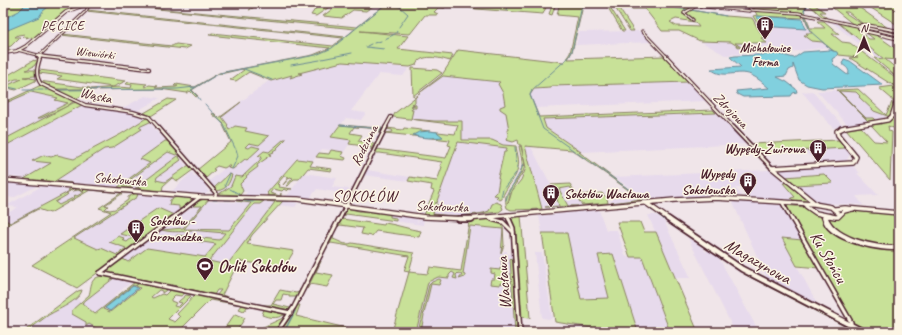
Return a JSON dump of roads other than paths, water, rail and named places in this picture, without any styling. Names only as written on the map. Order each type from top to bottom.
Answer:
[{"type":"highway","points":[[830,216],[825,217],[827,223],[838,232],[853,240],[881,248],[899,248]]},
{"type":"street","points":[[4,53],[18,50],[23,47],[65,12],[90,3]]},
{"type":"street","points":[[38,56],[86,10],[90,3]]},
{"type":"street","points":[[744,3],[750,10]]},
{"type":"street","points":[[693,20],[684,13],[696,6],[805,14],[899,34]]},
{"type":"street","points":[[860,26],[868,25],[899,31]]},
{"type":"street","points":[[860,26],[860,29],[864,31],[899,38]]},
{"type":"street","name":"Zdrojowa","points":[[642,31],[772,168],[817,205]]},
{"type":"street","name":"Wiewiórki","points":[[18,50],[38,56],[149,69]]},
{"type":"street","name":"Wąska","points":[[38,56],[40,58],[37,68],[38,80],[47,88],[88,106],[133,112],[149,117],[216,193],[214,198]]},
{"type":"street","points":[[772,168],[847,164],[855,161],[855,155],[838,135],[838,130],[888,120],[892,116],[899,94]]},
{"type":"street","name":"Rodzinna","points":[[277,332],[291,313],[391,117]]},
{"type":"street","name":"Sokołowska","points":[[3,180],[214,198],[288,199],[434,218],[485,217],[715,198],[783,202],[810,206]]},
{"type":"street","points":[[200,197],[100,273],[291,313]]},
{"type":"street","name":"Zdrojowa","points":[[809,199],[810,206]]},
{"type":"street","name":"Ku Słońcu","points":[[783,202],[852,322],[851,325]]},
{"type":"street","name":"Magazynowa","points":[[646,203],[737,266],[864,332]]},
{"type":"street","points":[[810,206],[817,205],[835,209],[845,208],[899,213]]},
{"type":"street","points":[[810,206],[816,212],[837,217],[840,214],[852,209]]},
{"type":"street","points":[[835,209],[840,214]]},
{"type":"street","points":[[507,215],[505,221],[507,225]]},
{"type":"street","name":"Wacława","points":[[507,215],[511,222],[513,232],[520,332]]},
{"type":"street","points":[[485,217],[497,220],[507,225],[513,232]]},
{"type":"water","points":[[14,3],[52,4],[43,11],[39,17],[3,32],[3,19],[19,11],[24,6]]},
{"type":"water","points":[[756,16],[802,19],[806,29],[760,26],[762,24]]},
{"type":"water","points":[[830,50],[837,52],[838,55],[832,59],[833,64],[846,74],[848,75],[849,72],[848,69],[842,64],[844,59],[850,61],[883,85],[822,88],[807,85],[799,80],[793,64],[793,68],[789,70],[786,76],[777,77],[796,89],[797,92],[793,93],[791,96],[743,97],[737,94],[736,91],[769,88],[758,79],[746,73],[720,74],[711,69],[741,67],[730,57],[735,56],[779,54],[794,58],[803,52]]},
{"type":"water","points":[[419,132],[437,132],[443,137],[425,138],[413,135]]},
{"type":"water","points":[[133,286],[138,288],[110,311],[105,308]]},
{"type":"waterway","points":[[331,6],[335,3]]},
{"type":"waterway","points":[[366,20],[387,3],[400,7],[408,14],[399,27]]},
{"type":"waterway","points":[[506,10],[508,3]]},
{"type":"waterway","points":[[649,3],[688,10]]},
{"type":"waterway","points":[[805,13],[804,10],[807,7],[807,3]]},
{"type":"waterway","points":[[882,3],[888,4]]},
{"type":"waterway","points":[[582,6],[572,51],[569,57],[532,90],[530,95],[543,129],[644,200]]},
{"type":"waterway","points":[[583,6],[595,6]]},
{"type":"waterway","points":[[597,6],[605,6]]},
{"type":"waterway","points":[[607,6],[613,6]]},
{"type":"waterway","points":[[615,6],[621,6]]},
{"type":"waterway","points":[[623,6],[628,6]]},
{"type":"waterway","points":[[634,6],[639,7]]},
{"type":"waterway","points":[[641,7],[649,7]]},
{"type":"waterway","points":[[691,10],[726,16]]},
{"type":"waterway","points":[[805,15],[810,31],[833,51]]},
{"type":"waterway","points":[[197,96],[191,90],[220,73],[316,55],[332,48],[365,21]]},
{"type":"waterway","points":[[385,39],[395,34]]},
{"type":"waterway","points":[[374,43],[381,41]]},
{"type":"waterway","points":[[367,46],[371,44]]},
{"type":"waterway","points":[[366,47],[384,49]]},
{"type":"waterway","points":[[322,59],[352,53]]},
{"type":"waterway","points":[[291,65],[320,60]]},
{"type":"waterway","points":[[244,69],[272,80]]},
{"type":"waterway","points":[[4,86],[17,89]]},
{"type":"waterway","points":[[55,90],[177,89],[195,87]]},
{"type":"waterway","points":[[23,90],[30,90]]},
{"type":"waterway","points":[[31,90],[43,90]]},
{"type":"waterway","points":[[205,104],[212,112]]},
{"type":"waterway","points":[[213,113],[223,124]]},
{"type":"waterway","points":[[224,125],[235,148]]},
{"type":"waterway","points":[[340,125],[382,129],[380,134]]},
{"type":"waterway","points":[[515,147],[517,168]]},
{"type":"waterway","points":[[232,169],[238,156],[236,149]]},
{"type":"waterway","points":[[506,200],[507,195],[520,173],[523,164]]},
{"type":"waterway","points":[[501,197],[503,189],[516,173]]},
{"type":"waterway","points":[[226,187],[225,185],[230,174]]},
{"type":"waterway","points":[[79,188],[132,193]]},
{"type":"waterway","points":[[230,189],[239,194]]},
{"type":"waterway","points":[[145,194],[167,196]]},
{"type":"waterway","points":[[176,197],[185,198]]},
{"type":"waterway","points":[[224,200],[231,200]]},
{"type":"waterway","points":[[237,200],[253,202]]},
{"type":"waterway","points":[[253,201],[263,200]]},
{"type":"waterway","points":[[268,200],[289,201]]},
{"type":"waterway","points":[[293,201],[314,203]]},
{"type":"waterway","points":[[649,208],[652,211]]},
{"type":"waterway","points":[[657,214],[665,220]]},
{"type":"waterway","points":[[681,230],[705,247]]},
{"type":"waterway","points":[[711,251],[723,259]]},
{"type":"waterway","points":[[749,275],[858,332]]},
{"type":"waterway","points":[[297,297],[299,293]]},
{"type":"waterway","points":[[285,330],[295,311]]},
{"type":"place","name":"Michałowice Ferma","points":[[765,40]]},
{"type":"place","name":"Wypędy-Żwirowa","points":[[818,163]]},
{"type":"place","name":"Wypędy Sokołowska","points":[[748,196]]},
{"type":"place","name":"Sokołów Wacława","points":[[551,208]]},
{"type":"place","name":"Sokołów - Gromadzka","points":[[136,243]]},
{"type":"place","name":"Orlik Sokołów","points":[[205,281]]},
{"type":"district","name":"PĘCICE","points":[[63,25]]},
{"type":"district","name":"SOKOŁÓW","points":[[365,195]]}]
